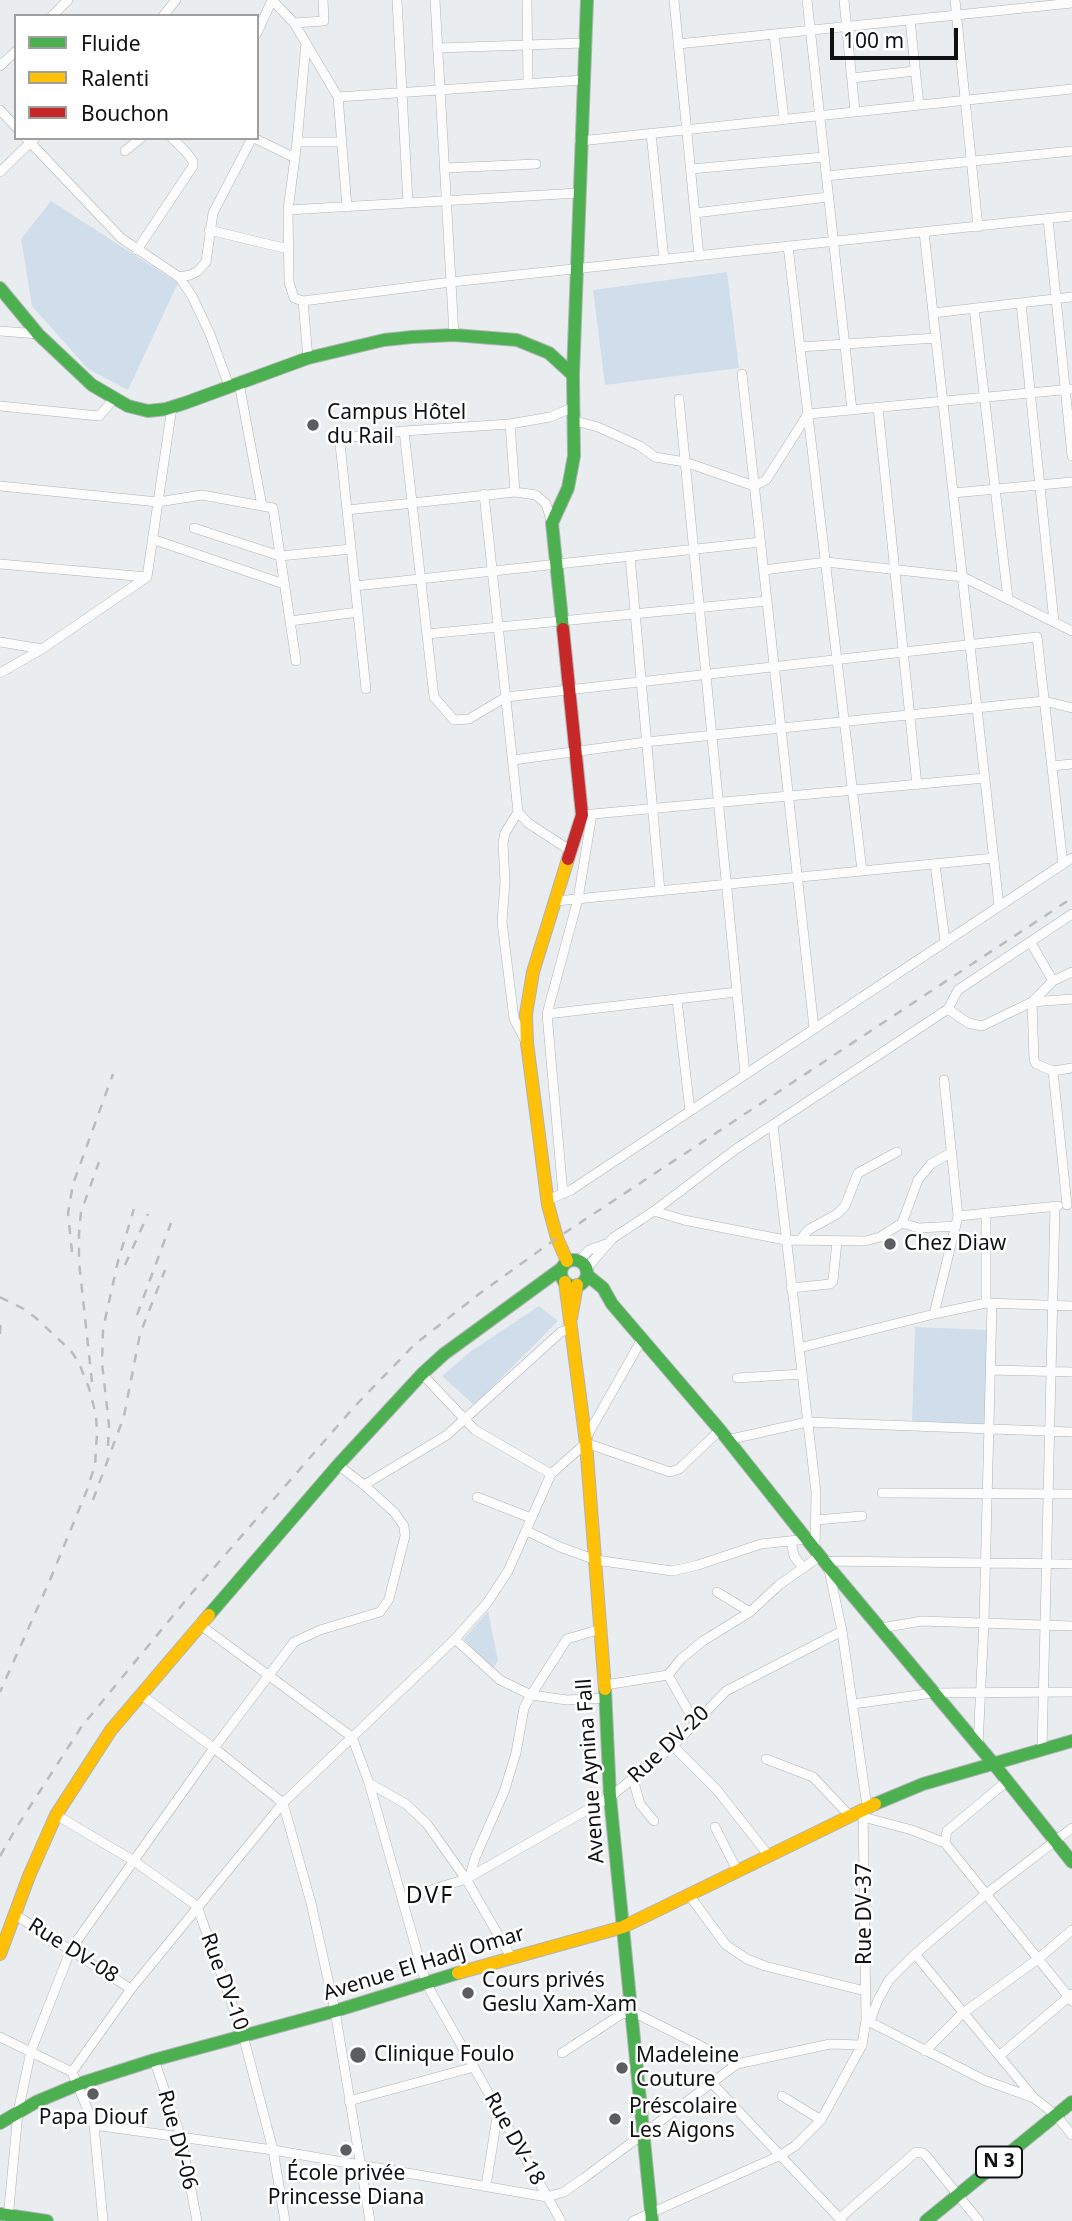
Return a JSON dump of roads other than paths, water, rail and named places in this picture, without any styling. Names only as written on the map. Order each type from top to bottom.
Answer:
[{"type":"main road","points":[[587,0],[578,193],[572,473],[561,507],[552,523],[575,752],[587,815]]},
{"type":"main road","points":[[0,288],[38,334],[92,385],[114,399],[148,411],[172,407],[308,358],[384,340],[454,335],[517,340],[549,353],[573,375]]},
{"type":"main road","name":"Avenue Aynina Fall","points":[[587,815],[571,851],[533,972],[526,1014],[527,1043],[548,1200],[557,1238],[574,1274],[572,1323],[596,1560],[606,1692],[610,1797],[651,2217]]},
{"type":"main road","points":[[0,1954],[56,1815],[111,1730],[140,1693],[338,1465],[422,1374],[444,1354],[538,1285],[555,1283],[574,1274],[612,1304],[642,1339],[1072,1862]]},
{"type":"main road","points":[[993,1763],[1072,1741]]},
{"type":"main road","name":"Avenue El Hadj Omar","points":[[0,2123],[36,2102],[79,2084],[154,2060],[335,2011],[511,1957],[623,1927],[849,1815],[864,1811],[923,1784],[993,1763]]},
{"type":"main road","name":"N 3","points":[[926,2221],[1072,2102]]},
{"type":"main road","points":[[6,2217],[47,2221]]},
{"type":"street","points":[[54,14],[68,0]]},
{"type":"street","points":[[165,14],[176,0]]},
{"type":"street","points":[[259,29],[272,0],[294,23],[338,97],[347,207]]},
{"type":"street","points":[[294,23],[324,21],[323,0]]},
{"type":"street","points":[[397,0],[408,203]]},
{"type":"street","points":[[436,0],[454,335]]},
{"type":"street","points":[[527,0],[528,84]]},
{"type":"street","points":[[674,0],[699,256]]},
{"type":"street","points":[[807,0],[852,410]]},
{"type":"street","points":[[844,0],[855,112]]},
{"type":"street","points":[[955,0],[978,227]]},
{"type":"street","points":[[678,44],[1072,3]]},
{"type":"street","points":[[910,20],[919,105]]},
{"type":"street","points":[[774,34],[784,119]]},
{"type":"street","points":[[306,43],[288,210],[289,282],[294,298],[303,301],[451,282],[1072,216]]},
{"type":"street","points":[[438,48],[584,43]]},
{"type":"street","points":[[0,66],[14,53]]},
{"type":"street","points":[[852,78],[915,71]]},
{"type":"street","points":[[338,97],[583,80]]},
{"type":"street","points":[[580,141],[1072,89]]},
{"type":"street","points":[[0,110],[14,126]]},
{"type":"street","points":[[651,133],[664,260]]},
{"type":"street","points":[[0,172],[30,140],[113,230],[137,250],[179,277],[192,296],[234,385],[261,506]]},
{"type":"street","points":[[125,151],[139,140]]},
{"type":"street","points":[[137,250],[193,166],[193,161],[174,140]]},
{"type":"street","points":[[179,277],[190,275],[206,262],[213,213],[252,140]]},
{"type":"street","points":[[257,140],[295,158]]},
{"type":"street","points":[[297,142],[342,142]]},
{"type":"street","points":[[826,176],[1072,151]]},
{"type":"street","points":[[691,169],[824,157]]},
{"type":"street","points":[[445,168],[536,164]]},
{"type":"street","points":[[288,210],[578,193]]},
{"type":"street","points":[[695,213],[828,197]]},
{"type":"street","points":[[1048,219],[1069,390],[1072,456]]},
{"type":"street","points":[[209,230],[288,249]]},
{"type":"street","points":[[924,232],[999,906]]},
{"type":"street","points":[[788,246],[862,871]]},
{"type":"street","points":[[933,313],[1072,297]]},
{"type":"street","points":[[303,301],[308,358]]},
{"type":"street","points":[[1021,303],[1054,622]]},
{"type":"street","points":[[974,308],[1007,599]]},
{"type":"street","points":[[0,331],[38,334]]},
{"type":"street","points":[[800,347],[936,338]]},
{"type":"street","points":[[742,374],[814,1028]]},
{"type":"street","points":[[808,414],[1069,390]]},
{"type":"street","points":[[0,406],[99,416],[114,399]]},
{"type":"street","points":[[679,399],[745,1074]]},
{"type":"street","points":[[0,673],[43,649],[147,577],[172,407]]},
{"type":"street","points":[[878,408],[917,785]]},
{"type":"street","points":[[366,689],[340,444],[344,438],[510,424],[574,414],[656,457],[685,462],[754,486],[766,480],[808,414]]},
{"type":"street","points":[[510,424],[515,492]]},
{"type":"street","points":[[404,431],[434,697],[454,720],[469,719],[506,697],[1037,637],[1063,864]]},
{"type":"street","points":[[953,493],[1072,482]]},
{"type":"street","points":[[0,486],[158,502],[202,495],[273,508],[296,661]]},
{"type":"street","points":[[347,510],[515,492],[536,495],[546,504],[552,523]]},
{"type":"street","points":[[484,494],[518,813],[505,833],[503,843],[505,882],[502,922],[514,1020],[527,1043]]},
{"type":"street","points":[[194,528],[280,556],[351,549]]},
{"type":"street","points":[[152,539],[284,584]]},
{"type":"street","points":[[355,586],[761,542]]},
{"type":"street","points":[[630,556],[660,891]]},
{"type":"street","points":[[764,570],[826,562],[962,577],[1072,631]]},
{"type":"street","points":[[0,565],[147,577]]},
{"type":"street","points":[[427,634],[767,601]]},
{"type":"street","points":[[290,621],[358,612]]},
{"type":"street","points":[[0,642],[43,649]]},
{"type":"street","points":[[513,760],[646,742],[1044,701],[1072,708]]},
{"type":"street","points":[[1052,766],[1072,764]]},
{"type":"street","points":[[563,1194],[547,1014],[578,899],[587,815],[985,778]]},
{"type":"street","points":[[518,813],[528,823],[571,851]]},
{"type":"street","points":[[556,901],[994,858]]},
{"type":"street","points":[[548,1200],[563,1194],[1072,858]]},
{"type":"street","points":[[935,864],[945,941]]},
{"type":"street","points":[[574,1274],[599,1255],[606,1244],[736,1149],[948,1009],[958,990],[1072,914]]},
{"type":"street","points":[[1031,943],[1053,981]]},
{"type":"street","points":[[948,1009],[968,1023],[982,1026],[1032,1002],[1053,981],[1072,972]]},
{"type":"street","points":[[547,1014],[737,992]]},
{"type":"street","points":[[677,999],[690,1111]]},
{"type":"street","points":[[1032,1002],[1072,999]]},
{"type":"street","points":[[1032,1002],[1036,1064],[1053,1071],[1072,1068]]},
{"type":"street","points":[[902,1223],[919,1228],[986,1213],[1070,1205],[1053,1071]]},
{"type":"street","points":[[934,1314],[957,1221],[944,1080]]},
{"type":"street","name":"Rue DV-37","points":[[773,1125],[816,1493],[819,1554],[842,1631],[853,1704],[864,1811],[865,1991],[868,2020]]},
{"type":"street","points":[[1060,1136],[1072,1135]]},
{"type":"street","points":[[800,1240],[808,1230],[838,1214],[845,1206],[858,1173],[897,1152]]},
{"type":"street","points":[[654,1210],[684,1220],[785,1240],[865,1241],[880,1237],[902,1223],[918,1180],[931,1164],[952,1152]]},
{"type":"street","points":[[1042,1749],[1055,1207]]},
{"type":"street","points":[[978,1745],[990,1370],[986,1213]]},
{"type":"street","points":[[792,1288],[830,1284],[837,1241]]},
{"type":"street","points":[[799,1348],[934,1314],[989,1304],[1072,1306]]},
{"type":"street","points":[[364,1485],[447,1434],[572,1323]]},
{"type":"street","points":[[72,2072],[131,1989],[283,1802],[455,1639],[487,1603],[508,1571],[551,1474],[585,1441],[642,1339]]},
{"type":"street","points":[[990,1370],[1072,1372]]},
{"type":"street","points":[[422,1374],[475,1430],[551,1474]]},
{"type":"street","points":[[737,1378],[802,1374]]},
{"type":"street","points":[[585,1441],[670,1472],[679,1469],[723,1435],[807,1422],[1072,1432]]},
{"type":"street","points":[[6,2217],[18,2112],[31,2051],[71,1949],[293,1642],[320,1630],[380,1612],[389,1600],[405,1536],[404,1527],[394,1512],[338,1465]]},
{"type":"street","points":[[882,1493],[1072,1494]]},
{"type":"street","points":[[477,1497],[531,1518]]},
{"type":"street","points":[[816,1520],[862,1516]]},
{"type":"street","points":[[527,1531],[596,1560],[672,1571],[761,1544],[790,1541],[819,1554],[985,1563],[1072,1564]]},
{"type":"street","points":[[790,1541],[794,1556],[803,1568]]},
{"type":"street","points":[[455,1639],[500,1680],[531,1695],[567,1700],[606,1692],[668,1675],[681,1659],[750,1612],[819,1554]]},
{"type":"street","points":[[717,1592],[750,1612]]},
{"type":"street","points":[[881,1628],[922,1621],[1072,1626]]},
{"type":"street","points":[[199,1624],[352,1737]]},
{"type":"street","points":[[468,1877],[504,1793],[516,1753],[524,1707],[567,1639],[601,1629]]},
{"type":"street","name":"Rue DV-20","points":[[402,1899],[468,1877],[610,1797],[673,1746],[726,1691],[842,1631]]},
{"type":"street","points":[[668,1675],[695,1723]]},
{"type":"street","points":[[853,1704],[933,1693],[1072,1692]]},
{"type":"street","points":[[140,1693],[283,1802],[311,1903],[335,2011],[370,2221]]},
{"type":"street","name":"Rue DV-18","points":[[352,1737],[369,1783],[426,1983],[561,2221]]},
{"type":"street","points":[[673,1746],[717,1790],[769,1856]]},
{"type":"street","points":[[766,1759],[813,1777],[849,1815]]},
{"type":"street","points":[[633,1779],[640,1804],[654,1821]]},
{"type":"street","points":[[945,1843],[947,1831],[1007,1781]]},
{"type":"street","points":[[369,1783],[406,1804],[427,1824],[468,1877],[511,1957]]},
{"type":"street","points":[[864,1811],[945,1843],[1071,1997],[999,2056]]},
{"type":"street","name":"Rue DV-10","points":[[56,1815],[134,1861],[197,1906],[243,2035],[273,2150],[285,2221]]},
{"type":"street","points":[[715,1827],[738,1872]]},
{"type":"street","points":[[633,2221],[651,2217],[795,2146],[821,2120],[862,2045],[868,2020],[889,1980],[915,1954],[986,1894],[1072,1828]]},
{"type":"street","points":[[689,1895],[726,1945],[747,1959],[865,1991]]},
{"type":"street","name":"Rue DV-08","points":[[14,1914],[131,1989]]},
{"type":"street","points":[[926,2051],[962,2013],[1038,1959],[1072,1930]]},
{"type":"street","points":[[915,1954],[1034,2098],[1056,2115],[1072,2136]]},
{"type":"street","points":[[562,2053],[620,2015],[631,2011],[737,2064]]},
{"type":"street","points":[[868,2020],[984,2080],[1034,2098]]},
{"type":"street","points":[[0,2037],[72,2072],[79,2084],[94,2125],[103,2221]]},
{"type":"street","points":[[94,2125],[273,2150],[547,2197],[564,2192],[737,2064],[830,2044],[862,2045]]},
{"type":"street","name":"Rue DV-06","points":[[154,2060],[181,2137],[197,2221]]},
{"type":"street","points":[[349,2101],[474,2067]]},
{"type":"street","points":[[712,2082],[841,2220],[916,2152],[923,2152],[979,2221]]},
{"type":"street","points":[[782,2096],[821,2120]]},
{"type":"street","points":[[486,2186],[498,2111]]},
{"type":"railway","points":[[0,1856],[82,1726],[191,1594],[355,1406],[414,1345],[557,1238],[1072,898]]},
{"type":"railway","points":[[72,1252],[68,1213],[73,1184],[113,1074]]},
{"type":"railway","points":[[92,1382],[79,1262],[79,1234],[81,1212],[99,1162]]},
{"type":"railway","points":[[108,1446],[109,1425],[102,1363],[103,1329],[118,1261],[134,1209]]},
{"type":"railway","points":[[125,1265],[148,1214]]},
{"type":"railway","points":[[137,1315],[171,1223]]},
{"type":"railway","points":[[93,1500],[124,1416],[140,1334],[165,1270]]},
{"type":"railway","points":[[0,1297],[36,1318],[71,1351],[89,1388],[96,1415],[97,1434],[95,1465],[87,1490],[0,1692]]},
{"type":"railway","points":[[0,1334],[1,1316]]},
{"type":"place","name":"Campus Hôtel du Rail","points":[[313,425]]},
{"type":"place","name":"Chez Diaw","points":[[890,1244]]},
{"type":"place","name":"Cours privés Geslu Xam-Xam","points":[[468,1993]]},
{"type":"place","name":"Clinique Foulo","points":[[358,2055]]},
{"type":"place","name":"Madeleine Couture","points":[[622,2068]]},
{"type":"place","name":"Papa Diouf","points":[[93,2094]]},
{"type":"place","name":"Préscolaire Les Aigons","points":[[615,2119]]},
{"type":"place","name":"École privée Princesse Diana","points":[[346,2150]]},
{"type":"district","name":"DVF","points":[[430,1896]]}]
